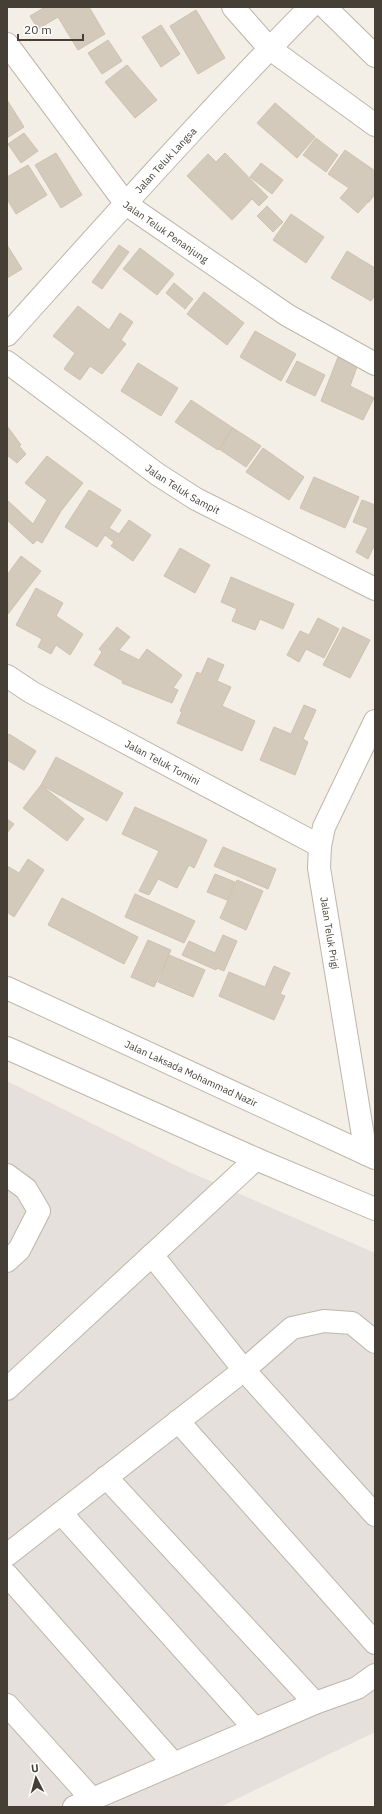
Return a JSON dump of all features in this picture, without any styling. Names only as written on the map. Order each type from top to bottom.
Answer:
[{"type":"street","points":[[234,7],[269,48],[375,125]]},
{"type":"street","name":"Jalan Teluk Langsa","points":[[7,334],[269,48],[310,7]]},
{"type":"street","points":[[325,7],[375,56]]},
{"type":"street","name":"Jalan Teluk Penanjung","points":[[7,44],[126,204],[287,315],[375,364]]},
{"type":"street","name":"Jalan Teluk Sampit","points":[[7,362],[156,474],[196,499],[375,589]]},
{"type":"street","name":"Jalan Teluk Tomini","points":[[7,676],[31,692],[320,846]]},
{"type":"street","name":"Jalan Teluk Prigi","points":[[370,1156],[319,868],[320,846],[324,827],[375,721]]},
{"type":"street","name":"Jalan Laksada Mohammad Nazir","points":[[7,988],[370,1156]]},
{"type":"street","points":[[7,1048],[256,1159],[375,1209]]},
{"type":"street","points":[[7,1390],[256,1159]]},
{"type":"street","points":[[7,1175],[26,1189],[39,1211],[19,1250],[7,1261]]},
{"type":"street","points":[[152,1255],[244,1370],[375,1515]]},
{"type":"street","points":[[7,1554],[244,1370],[292,1328],[324,1321],[352,1323],[375,1342]]},
{"type":"street","points":[[178,1421],[375,1643]]},
{"type":"street","points":[[106,1477],[315,1703]]},
{"type":"street","points":[[61,1513],[255,1729]]},
{"type":"street","points":[[7,1575],[174,1764]]},
{"type":"street","points":[[7,1706],[83,1803],[315,1703],[357,1688],[375,1675]]},
{"type":"shaded area","points":[[7,1081],[187,1171],[375,1253],[375,1732],[220,1807],[7,1807]]},
{"type":"building","points":[[45,7],[89,7],[105,34],[78,50],[58,17],[38,29],[30,16]]},
{"type":"building","points":[[196,10],[225,58],[198,74],[170,26]]},
{"type":"building","points":[[161,25],[180,54],[161,67],[142,37]]},
{"type":"building","points":[[108,40],[122,61],[102,74],[88,53]]},
{"type":"building","points":[[127,65],[157,100],[135,118],[105,82]]},
{"type":"building","points":[[7,100],[24,127],[7,138]]},
{"type":"building","points":[[275,103],[315,137],[297,158],[257,123]]},
{"type":"building","points":[[24,133],[38,151],[21,163],[8,144]]},
{"type":"building","points":[[316,138],[338,155],[326,172],[303,155]]},
{"type":"building","points":[[345,150],[375,171],[375,194],[358,213],[340,198],[349,188],[328,174]]},
{"type":"building","points":[[56,153],[82,195],[61,208],[35,165]]},
{"type":"building","points":[[225,153],[268,197],[259,206],[252,199],[232,220],[187,176],[208,154],[216,162]]},
{"type":"building","points":[[261,163],[283,180],[272,194],[250,177]]},
{"type":"building","points":[[28,165],[47,195],[16,214],[7,199],[7,177]]},
{"type":"building","points":[[267,206],[283,222],[273,232],[257,216]]},
{"type":"building","points":[[291,214],[324,237],[306,263],[273,240]]},
{"type":"building","points":[[7,245],[22,269],[7,278]]},
{"type":"building","points":[[119,245],[129,252],[102,289],[92,282]]},
{"type":"building","points":[[140,248],[174,274],[157,295],[123,269]]},
{"type":"building","points":[[347,251],[375,268],[375,295],[371,301],[331,278]]},
{"type":"building","points":[[174,283],[193,299],[185,309],[166,293]]},
{"type":"building","points":[[204,292],[244,323],[227,345],[187,314]]},
{"type":"building","points":[[78,306],[109,330],[120,313],[133,322],[121,340],[126,344],[102,374],[90,366],[80,380],[64,369],[75,353],[53,336]]},
{"type":"building","points":[[255,331],[296,354],[281,381],[240,357]]},
{"type":"building","points":[[338,357],[358,364],[350,386],[374,398],[363,420],[321,401]]},
{"type":"building","points":[[297,361],[325,375],[315,396],[286,382]]},
{"type":"building","points":[[138,363],[178,388],[161,416],[121,391]]},
{"type":"building","points":[[191,400],[233,428],[218,450],[175,422]]},
{"type":"building","points":[[7,426],[21,445],[19,446],[26,454],[17,463],[7,455]]},
{"type":"building","points":[[233,428],[261,446],[246,467],[219,449]]},
{"type":"building","points":[[263,448],[304,477],[289,500],[246,472]]},
{"type":"building","points":[[47,456],[83,483],[61,511],[42,543],[37,540],[33,544],[7,520],[7,500],[33,524],[47,500],[25,483]]},
{"type":"building","points":[[314,477],[359,497],[345,528],[300,508]]},
{"type":"building","points":[[89,490],[121,510],[109,528],[119,534],[129,520],[151,535],[133,561],[111,546],[114,542],[105,535],[97,547],[65,527]]},
{"type":"building","points":[[362,500],[375,505],[375,544],[368,559],[356,552],[368,528],[353,522]]},
{"type":"building","points":[[180,548],[210,565],[195,593],[164,576]]},
{"type":"building","points":[[21,556],[41,571],[8,614],[7,575]]},
{"type":"building","points":[[231,577],[294,604],[283,629],[260,619],[255,630],[232,621],[237,609],[221,602]]},
{"type":"building","points":[[36,588],[63,603],[56,616],[83,634],[70,655],[56,645],[51,654],[38,647],[42,639],[16,625]]},
{"type":"building","points":[[318,618],[339,629],[324,658],[306,649],[299,662],[287,655],[300,631],[309,635]]},
{"type":"building","points":[[117,627],[130,637],[119,650],[139,660],[147,649],[182,675],[173,688],[178,690],[172,703],[122,683],[123,681],[94,665],[102,652],[99,649]]},
{"type":"building","points":[[343,627],[370,640],[350,678],[323,665]]},
{"type":"building","points":[[208,658],[224,665],[217,681],[231,687],[222,706],[255,721],[242,751],[177,723],[182,712],[180,711],[197,672],[201,674]]},
{"type":"building","points":[[304,705],[316,710],[303,739],[308,742],[295,775],[260,760],[274,727],[291,734]]},
{"type":"building","points":[[9,734],[36,751],[24,770],[7,760],[7,737]]},
{"type":"building","points":[[56,757],[123,793],[107,821],[41,785]]},
{"type":"building","points":[[41,785],[84,819],[67,841],[23,808]]},
{"type":"building","points":[[135,807],[207,840],[194,868],[189,865],[177,888],[158,879],[149,895],[139,891],[159,851],[122,834]]},
{"type":"building","points":[[7,819],[14,824],[7,833]]},
{"type":"building","points":[[223,847],[276,869],[268,889],[214,866]]},
{"type":"building","points":[[28,859],[44,870],[14,917],[7,912],[7,866],[19,873]]},
{"type":"building","points":[[215,874],[235,882],[227,900],[207,892]]},
{"type":"building","points":[[237,880],[263,891],[246,930],[220,918]]},
{"type":"building","points":[[135,894],[195,921],[184,943],[125,917]]},
{"type":"building","points":[[62,898],[138,937],[124,964],[48,925]]},
{"type":"building","points":[[223,935],[237,941],[224,971],[217,968],[216,970],[182,955],[189,941],[215,953]]},
{"type":"building","points":[[148,940],[171,950],[154,987],[131,977]]},
{"type":"building","points":[[169,955],[205,970],[193,997],[158,982]]},
{"type":"building","points":[[274,966],[290,973],[280,994],[285,996],[274,1020],[219,996],[229,972],[265,987]]}]
